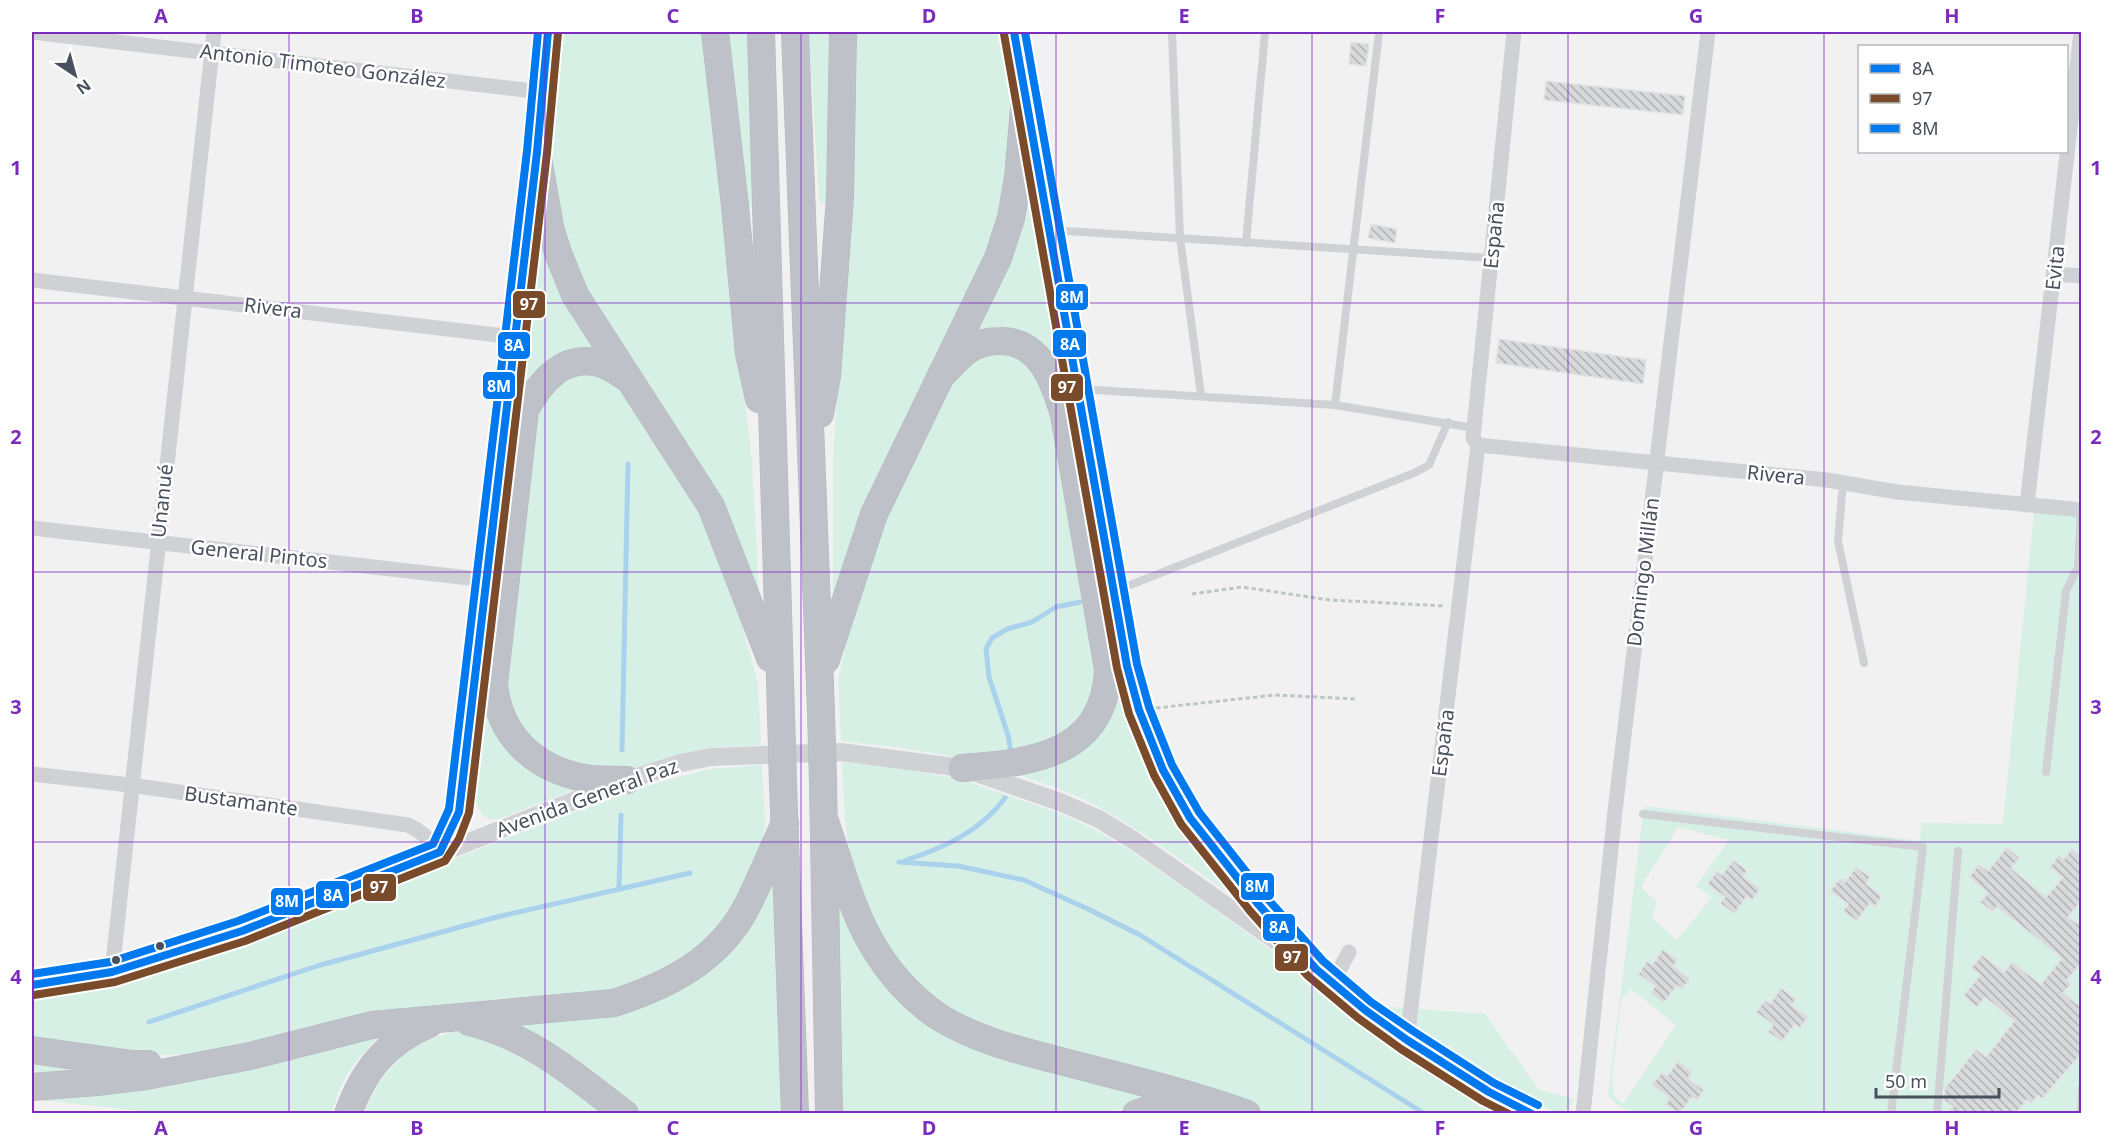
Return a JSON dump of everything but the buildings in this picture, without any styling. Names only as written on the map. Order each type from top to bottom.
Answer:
[{"type":"highway","points":[[715,32],[749,354],[772,460]]},
{"type":"highway","points":[[761,32],[779,683],[795,1113]]},
{"type":"highway","points":[[795,32],[822,712],[829,1113]]},
{"type":"highway","points":[[811,459],[828,376],[840,197],[843,32]]},
{"type":"highway","points":[[820,681],[874,514],[998,258],[1011,218],[1018,178],[1025,98]]},
{"type":"highway","points":[[537,152],[548,219],[566,275],[585,313],[711,506],[757,620],[779,683]]},
{"type":"highway","points":[[941,376],[968,350],[989,341],[1010,340],[1026,347],[1040,359],[1068,390],[1064,415],[1108,669],[1120,684],[1090,726],[1076,739],[1057,751],[1006,765],[962,768]]},
{"type":"highway","points":[[627,780],[585,778],[554,769],[531,755],[510,733],[498,711],[484,696],[496,672],[517,405],[554,372],[571,363],[587,361],[604,364],[628,378]]},
{"type":"highway","points":[[825,821],[856,910],[872,943],[891,973],[939,1016],[973,1034],[1012,1049],[1206,1099],[1241,1112]]},
{"type":"highway","points":[[32,1087],[97,1082],[209,1064],[372,1025],[614,1003],[651,991],[684,974],[708,955],[727,935],[746,908],[785,823]]},
{"type":"highway","points":[[348,1113],[363,1079],[385,1051],[407,1034],[447,1018],[484,1025],[519,1038],[625,1113]]},
{"type":"highway","points":[[32,1050],[132,1064],[209,1064]]},
{"type":"highway","points":[[1136,1113],[1159,1106],[1206,1099]]},
{"type":"street","name":"Antonio Timoteo González","points":[[32,32],[542,92]]},
{"type":"street","name":"Unanué","points":[[112,972],[130,785],[214,32]]},
{"type":"street","points":[[440,852],[459,812],[484,696],[487,580],[517,405],[514,337],[537,152],[548,32]]},
{"type":"street","points":[[1014,32],[1049,230],[1068,390],[1115,591],[1127,666],[1120,684],[1139,710],[1163,770],[1190,818],[1258,904],[1316,969]]},
{"type":"street","name":"España","points":[[1407,1040],[1459,607],[1514,32]]},
{"type":"street","name":"Domingo Millán","points":[[1583,1113],[1615,811],[1708,32]]},
{"type":"street","name":"Evita","points":[[2027,505],[2079,73],[2081,32]]},
{"type":"street","points":[[2054,273],[2082,276]]},
{"type":"street","name":"Rivera","points":[[32,280],[514,337]]},
{"type":"street","name":"Rivera","points":[[1475,437],[1656,463],[1843,483],[1897,492],[2081,510]]},
{"type":"street","name":"General Pintos","points":[[32,528],[487,580]]},
{"type":"street","name":"Avenida General Paz","points":[[32,985],[112,972],[242,931],[627,780],[681,763],[711,757],[842,752],[962,768],[1060,802],[1099,819],[1133,840],[1316,969],[1365,1010],[1407,1040],[1490,1092],[1533,1113]]},
{"type":"street","name":"Bustamante","points":[[32,774],[130,785],[408,825],[418,830],[440,852]]},
{"type":"street","points":[[1333,982],[1349,952]]},
{"type":"lane","points":[[1172,32],[1180,238],[1201,395]]},
{"type":"lane","points":[[1246,243],[1265,32]]},
{"type":"lane","points":[[1335,405],[1379,32]]},
{"type":"lane","points":[[1049,230],[1491,258]]},
{"type":"lane","points":[[1068,390],[1201,395],[1335,405],[1448,422],[1475,437]]},
{"type":"lane","points":[[1115,591],[1414,473],[1429,465],[1448,422]]},
{"type":"lane","points":[[1843,483],[1838,541],[1864,663]]},
{"type":"lane","points":[[2046,772],[2066,591],[2078,567],[2081,510]]},
{"type":"lane","points":[[1643,814],[1923,846],[1891,1113]]},
{"type":"lane","points":[[1937,1113],[1958,851]]},
{"type":"lane","points":[[2081,1113],[2082,1088]]},
{"type":"path","points":[[1192,594],[1242,587],[1330,600],[1459,607]]},
{"type":"path","points":[[1139,710],[1275,695],[1357,699]]},
{"type":"green space","points":[[558,32],[704,32],[752,464],[761,625],[582,292],[564,250],[548,150],[551,86]]},
{"type":"green space","points":[[725,32],[748,32],[755,204],[752,207],[747,204]]},
{"type":"green space","points":[[809,32],[832,32],[827,200],[822,204],[819,200]]},
{"type":"green space","points":[[853,32],[1003,32],[1016,102],[1003,216],[833,622],[833,457],[850,197]]},
{"type":"green space","points":[[1027,178],[1064,385],[1036,344],[1027,336],[1005,329],[968,336]]},
{"type":"green space","points":[[539,222],[603,353],[522,394]]},
{"type":"green space","points":[[991,349],[1026,359],[1050,393],[1099,669],[1091,709],[1049,746],[964,758],[841,741],[838,680],[865,560],[949,381]]},
{"type":"green space","points":[[572,373],[601,374],[618,384],[703,511],[723,554],[758,684],[761,745],[708,748],[626,770],[589,769],[553,759],[519,729],[504,684],[538,405]]},
{"type":"green space","points":[[2034,511],[2081,516],[2081,857],[2064,859],[2059,855],[2050,867],[2063,877],[2040,905],[2011,868],[2020,858],[2007,847],[1988,871],[1979,864],[1969,877],[1988,893],[1981,902],[1993,912],[2010,891],[2025,903],[2012,919],[2023,928],[2028,921],[2074,943],[2021,1009],[2027,973],[2012,962],[2004,972],[1982,955],[1972,968],[1980,975],[1977,1007],[1985,997],[2014,1021],[1986,1057],[1976,1049],[1939,1095],[1948,1103],[1955,1104],[1947,1113],[1680,1113],[1692,1097],[1697,1100],[1704,1090],[1688,1078],[1692,1071],[1678,1061],[1670,1098],[1665,1105],[1678,1113],[1648,1114],[1631,1111],[1615,1103],[1608,1095],[1644,806],[1920,841],[1921,823],[2003,824]],"holes":[[[1678,827],[1729,840],[1696,886],[1712,897],[1677,940],[1652,918],[1657,902],[1641,887]],[[1733,860],[1747,870],[1743,877],[1752,899],[1747,896],[1734,913],[1720,904],[1725,897],[1708,884],[1717,872],[1722,875]],[[1856,867],[1870,877],[1866,884],[1882,896],[1875,906],[1870,903],[1848,904],[1831,891],[1845,882]],[[1664,950],[1678,960],[1673,966],[1690,978],[1682,989],[1677,985],[1664,1003],[1651,993],[1655,986],[1638,974],[1647,961],[1652,965]],[[1631,989],[1676,1025],[1623,1104],[1614,1096],[1612,1081],[1621,1000]]]},
{"type":"green space","points":[[1121,680],[1146,755],[1172,808],[1199,846],[1253,910],[1159,845],[1092,803],[1016,774],[1099,734],[1112,714]]},
{"type":"green space","points":[[486,713],[502,741],[579,788],[499,819],[483,816],[474,797]]},
{"type":"green space","points":[[842,762],[890,767],[960,779],[1056,812],[1094,829],[1128,849],[1199,898],[1308,977],[1402,1051],[1453,1083],[1511,1113],[1267,1113],[1212,1088],[977,1025],[921,990],[878,938],[849,857]]},
{"type":"green space","points":[[762,765],[765,824],[761,849],[738,905],[700,951],[644,985],[206,1054],[117,1056],[32,1043],[32,995],[111,981],[246,940],[630,790],[710,769]]},
{"type":"green space","points":[[835,870],[912,1007],[1163,1097],[1107,1113],[843,1113]]},
{"type":"green space","points":[[775,872],[782,1113],[640,1113],[546,1044],[502,1023],[634,1008]]},
{"type":"green space","points":[[2081,900],[2081,927],[2069,934],[2066,914]]},
{"type":"green space","points":[[2081,962],[2081,1008],[2047,1013],[2071,984],[2067,980]]},
{"type":"green space","points":[[1376,1006],[1485,1014],[1539,1090],[1574,1099],[1567,1110],[1555,1112],[1500,1086]]},
{"type":"green space","points":[[459,1031],[480,1035],[520,1051],[556,1074],[608,1114],[364,1114],[379,1084],[400,1059],[427,1041]]},
{"type":"green space","points":[[383,1034],[350,1069],[340,1088],[332,1113],[159,1113],[32,1099]]},
{"type":"green space","points":[[2081,1053],[2081,1113],[2016,1114],[2027,1100],[2031,1103],[2038,1095],[2042,1098],[2056,1069],[2063,1075]]},
{"type":"green space","points":[[32,1057],[122,1070],[32,1078]]},
{"type":"waterway","points":[[622,750],[628,464]]},
{"type":"waterway","points":[[1011,752],[1008,735],[989,677],[986,649],[992,638],[1007,629],[1032,622],[1056,607],[1080,602]]},
{"type":"waterway","points":[[904,861],[960,837],[984,820],[1005,798]]},
{"type":"waterway","points":[[619,888],[621,815]]},
{"type":"waterway","points":[[899,862],[958,866],[1024,880],[1088,909],[1140,935],[1425,1114]]},
{"type":"waterway","points":[[149,1022],[317,966],[497,917],[690,873]]},
{"type":"transit line","name":"8M","points":[[32,974],[110,962],[238,921],[433,844],[449,809],[527,151],[538,32]]},
{"type":"transit line","name":"8A","points":[[32,985],[112,972],[242,931],[440,852],[459,812],[537,152],[548,32]]},
{"type":"transit line","name":"8A","points":[[1014,32],[1127,666],[1139,710],[1163,770],[1190,818],[1258,904],[1316,969],[1365,1010],[1407,1040],[1489,1092],[1532,1114]]},
{"type":"transit line","name":"8M","points":[[1025,32],[1137,664],[1149,707],[1172,765],[1199,812],[1266,897],[1323,961],[1371,1002],[1413,1031],[1494,1083],[1538,1105]]},
{"type":"transit line","name":"97","points":[[34,995],[115,982],[245,941],[445,861],[459,839],[469,813],[547,153],[558,33]]},
{"type":"transit line","name":"97","points":[[1004,34],[1117,668],[1129,714],[1154,775],[1181,824],[1250,911],[1308,976],[1358,1018],[1401,1049],[1483,1101],[1509,1114]]}]
